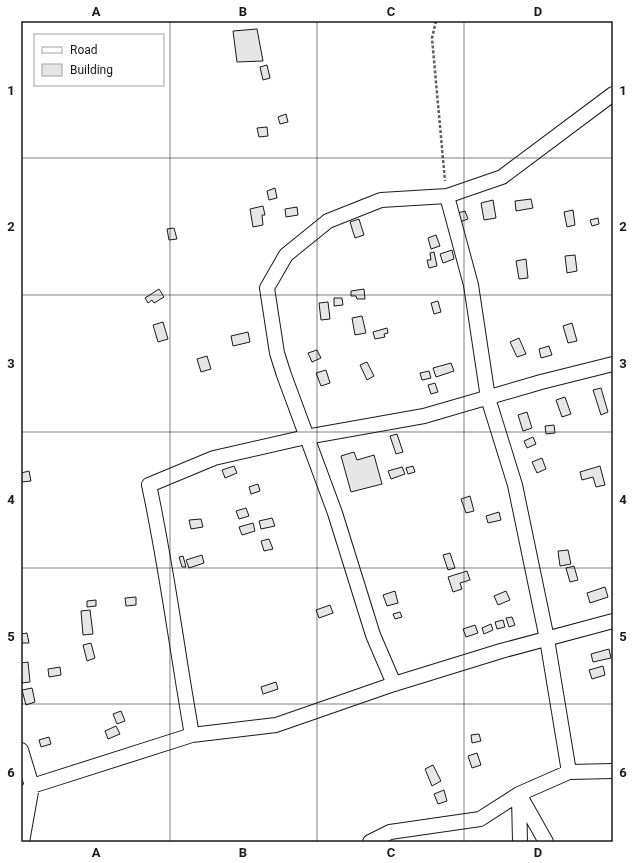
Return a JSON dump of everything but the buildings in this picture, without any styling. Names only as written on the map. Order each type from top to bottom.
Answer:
[{"type":"street","points":[[394,684],[373,635],[335,513],[306,437],[277,353],[267,288],[286,255],[328,221],[381,200],[447,196],[502,177],[613,94]]},
{"type":"street","points":[[447,196],[471,285],[488,398],[515,485],[547,639],[569,772]]},
{"type":"street","points":[[192,734],[180,673],[162,543],[150,485],[214,458],[306,437],[424,416],[613,364]]},
{"type":"street","points":[[21,797],[32,786],[192,734],[276,725],[394,684],[501,651],[613,621]]},
{"type":"street","points":[[21,750],[32,786],[22,842]]},
{"type":"street","points":[[370,842],[390,832],[480,819],[518,794],[569,772],[613,771]]},
{"type":"street","points":[[518,794],[520,842]]},
{"type":"street","points":[[518,794],[546,842]]},
{"type":"path","points":[[436,21],[432,38],[447,196]]}]
